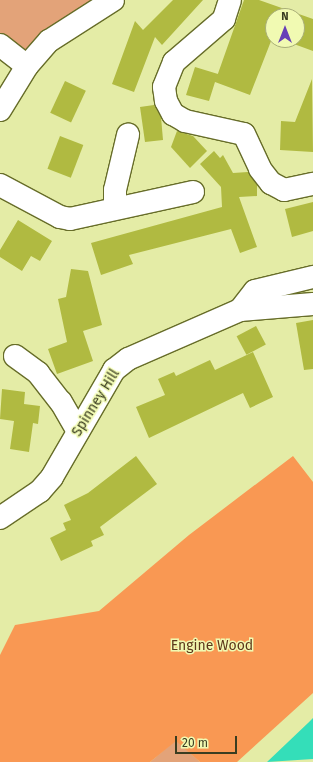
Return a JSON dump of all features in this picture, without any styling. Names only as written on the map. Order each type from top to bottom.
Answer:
[{"type":"street","points":[[0,110],[27,66],[50,40],[113,0]]},
{"type":"street","points":[[230,0],[224,19],[174,62],[164,87],[166,101],[173,114],[185,122],[244,134],[260,169],[271,183],[284,190],[313,184]]},
{"type":"street","points":[[0,45],[27,66]]},
{"type":"street","points":[[115,207],[115,190],[128,135]]},
{"type":"street","points":[[0,185],[65,218],[81,219],[115,207],[193,192]]},
{"type":"street","points":[[240,310],[255,291],[313,277]]},
{"type":"street","points":[[240,310],[313,304]]},
{"type":"street","name":"Spinney Hill","points":[[0,518],[40,491],[78,432],[114,370],[128,359],[240,310]]},
{"type":"street","points":[[15,356],[38,373],[61,402],[78,432]]},
{"type":"shaded area","points":[[0,0],[112,0],[27,66],[0,45]]},
{"type":"shaded area","points":[[176,740],[200,762],[150,762]]},
{"type":"green space","name":"Engine Wood","points":[[293,456],[313,482],[313,693],[237,762],[200,762],[176,741],[150,762],[0,762],[0,655],[15,625],[99,611],[189,535]]},
{"type":"water","points":[[313,718],[313,759],[267,762],[308,723]]},
{"type":"building","points":[[173,0],[203,0],[162,45],[155,37],[134,92],[112,84],[135,21],[143,30]]},
{"type":"building","points":[[244,0],[259,0],[282,8],[265,8],[265,48],[268,48],[250,95],[215,82],[209,101],[186,95],[195,67],[218,74]]},
{"type":"building","points":[[305,16],[313,19],[313,51],[305,48]]},
{"type":"building","points":[[312,79],[313,152],[280,150],[281,121],[295,122]]},
{"type":"building","points":[[65,81],[86,91],[71,122],[50,113]]},
{"type":"building","points":[[154,105],[161,117],[163,140],[145,142],[140,107]]},
{"type":"building","points":[[177,131],[193,136],[207,151],[190,168],[171,147]]},
{"type":"building","points":[[60,136],[83,145],[71,178],[47,169]]},
{"type":"building","points":[[214,151],[220,158],[223,155],[233,173],[248,172],[257,185],[257,196],[239,197],[257,247],[240,253],[231,229],[129,255],[133,264],[101,275],[91,243],[222,207],[221,187],[200,164]]},
{"type":"building","points":[[313,202],[313,231],[292,237],[285,209]]},
{"type":"building","points":[[18,220],[52,241],[40,261],[31,256],[22,271],[0,257],[0,250]]},
{"type":"building","points":[[71,269],[88,271],[102,325],[83,331],[93,361],[57,374],[48,349],[67,342],[58,299],[66,297]]},
{"type":"building","points":[[313,320],[313,369],[304,370],[296,323]]},
{"type":"building","points":[[256,326],[266,345],[246,355],[237,336]]},
{"type":"building","points":[[253,352],[273,397],[250,408],[243,393],[149,438],[136,407],[165,395],[158,379],[174,372],[176,376],[210,360],[215,370]]},
{"type":"building","points":[[2,389],[25,392],[24,404],[40,406],[38,424],[33,423],[29,452],[10,449],[14,421],[0,419]]},
{"type":"building","points":[[136,456],[157,484],[100,527],[104,535],[91,541],[93,546],[61,561],[50,538],[66,530],[63,523],[71,520],[64,505],[88,493]]}]
